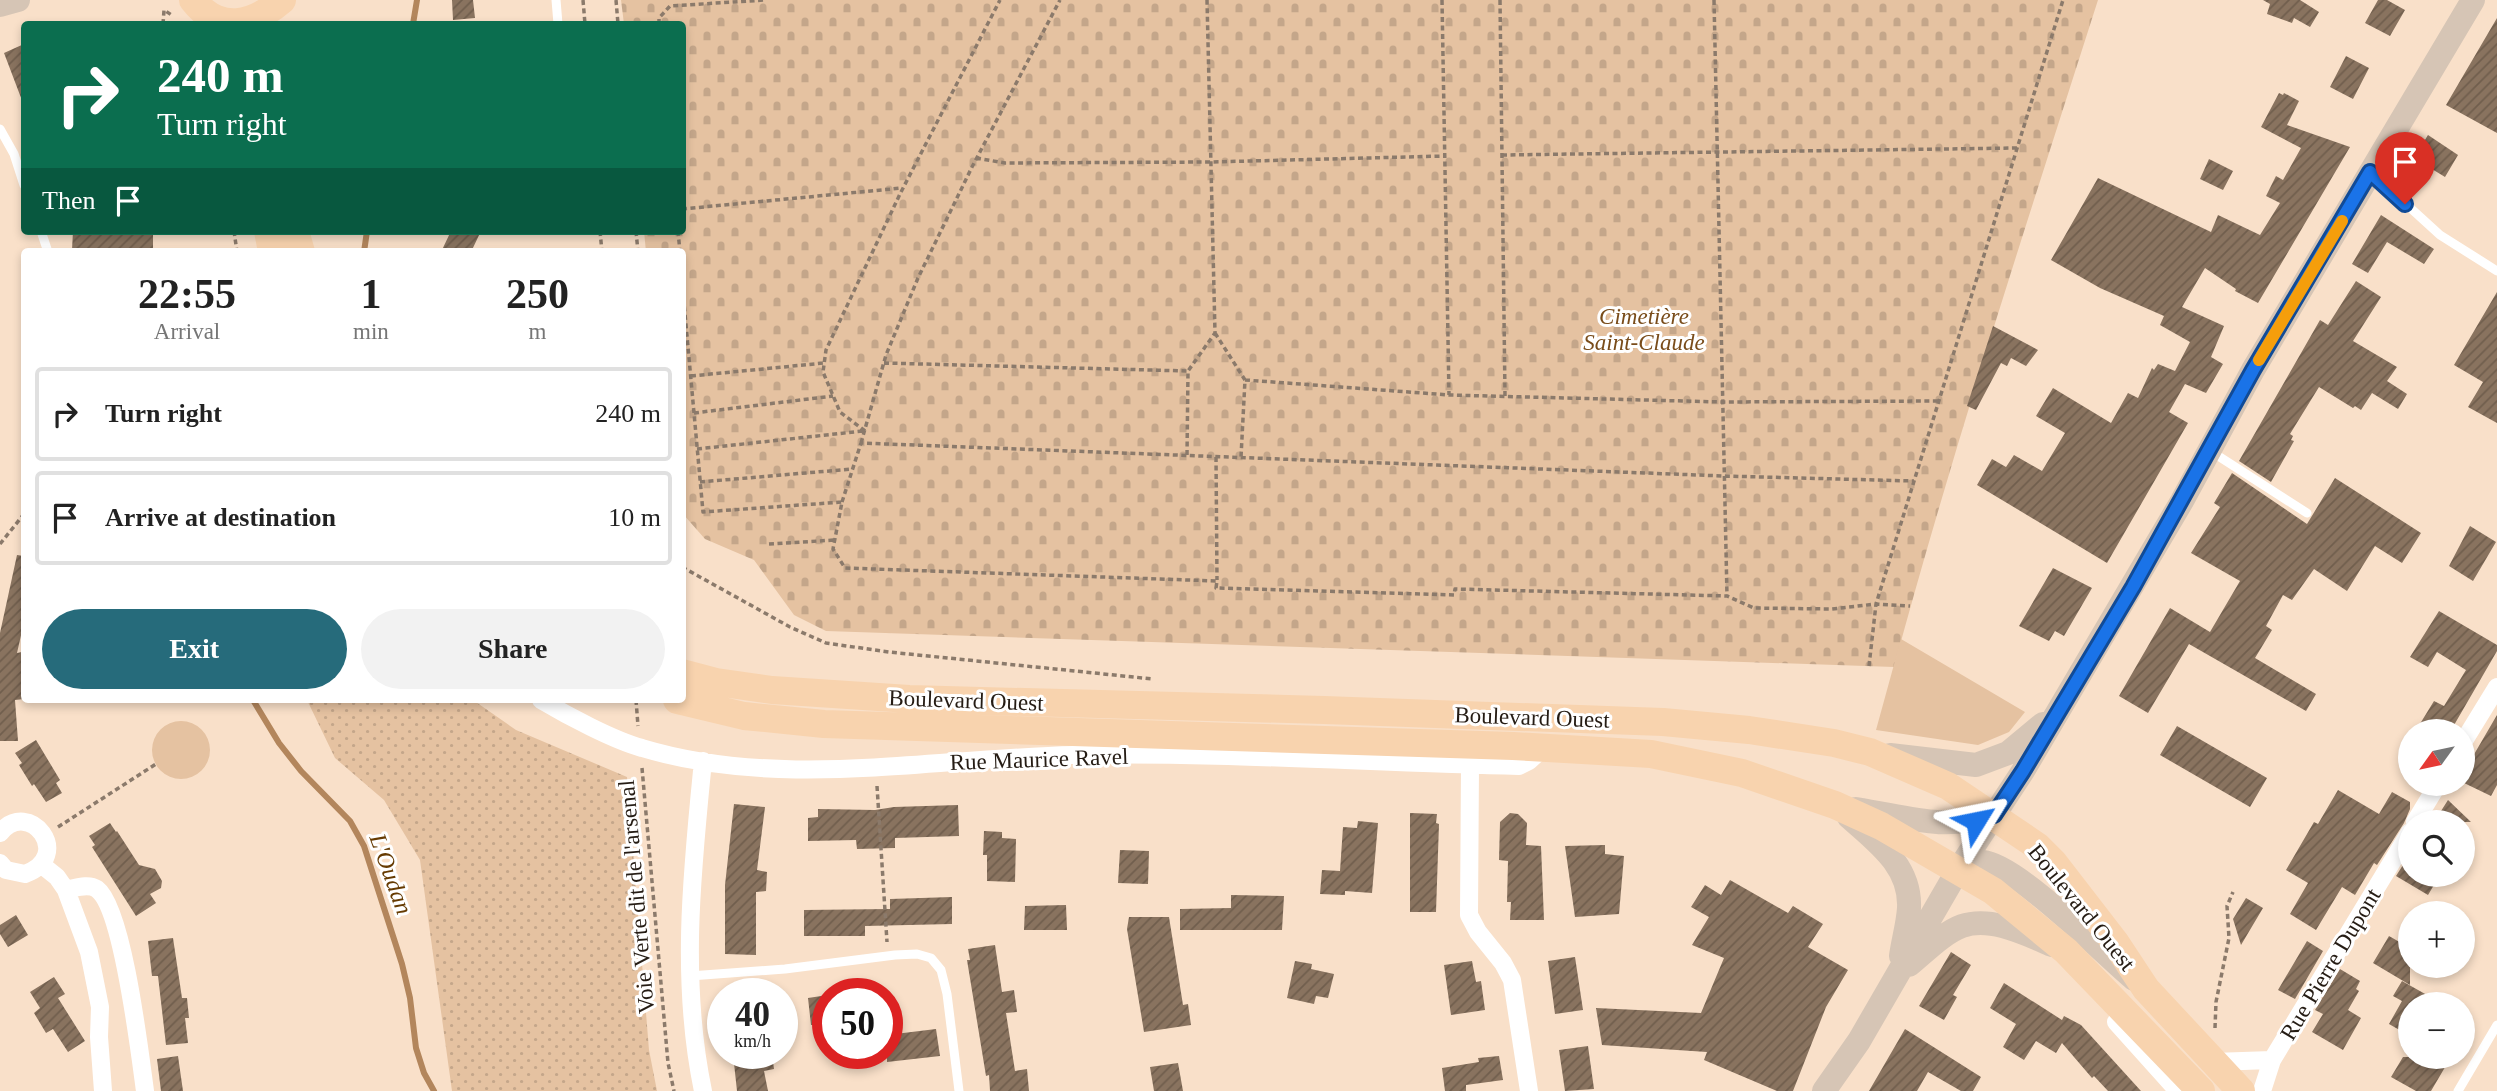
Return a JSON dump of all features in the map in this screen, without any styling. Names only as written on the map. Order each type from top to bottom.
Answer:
[{"type":"main road","points":[[0,5],[19,0]]},
{"type":"main road","points":[[1824,1091],[1859,1041],[1976,841],[2021,775],[2210,451],[2253,370],[2473,0]]},
{"type":"main road","points":[[184,8],[201,9],[220,21]]},
{"type":"main road","points":[[245,21],[271,13]]},
{"type":"main road","name":"Boulevard Ouest","points":[[688,674],[716,682],[772,690],[909,699],[1663,722],[1749,730],[1834,743],[1870,752],[1948,786],[2026,837],[2054,863],[2115,942],[2146,989],[2241,1091]]},
{"type":"main road","name":"Boulevard Ouest","points":[[686,702],[744,716],[824,724],[1543,747],[1651,754],[1742,773],[1835,805],[1881,826],[1993,891],[2066,951],[2201,1091]]},
{"type":"main road","points":[[1870,752],[1976,765],[2008,753],[2061,707]]},
{"type":"main road","points":[[1835,805],[1933,824],[1955,824],[1994,815]]},
{"type":"main road","points":[[1835,805],[1884,847],[1904,877],[1909,908],[1898,974]]},
{"type":"main road","points":[[1958,870],[1970,863],[1982,861],[2005,870],[2054,908],[2146,989]]},
{"type":"main road","points":[[1898,974],[1947,934],[1973,924],[2009,928],[2066,951]]},
{"type":"main road","points":[[1843,1091],[1859,1041]]},
{"type":"street","points":[[2475,723],[2497,687]]},
{"type":"street","name":"Rue Maurice Ravel","points":[[547,703],[640,748],[729,766],[789,770],[1073,755],[1227,756],[1520,766],[1543,747]]},
{"type":"street","points":[[703,761],[691,887],[690,976],[703,1091]]},
{"type":"street","points":[[1470,765],[1469,915],[1512,980],[1529,1091]]},
{"type":"street","points":[[0,863],[6,870],[25,874],[42,865],[48,846],[40,829],[23,821],[1,827]]},
{"type":"street","name":"Rue Pierre Dupont","points":[[2262,1091],[2272,1060],[2398,852]]},
{"type":"street","points":[[42,865],[57,877],[66,890],[89,952],[100,1007],[103,1091]]},
{"type":"street","points":[[66,890],[87,886],[98,890],[107,904],[125,956],[145,1091]]},
{"type":"street","points":[[2066,951],[2114,1019],[2178,1091]]},
{"type":"street","name":"Rue Pierre Dupont","points":[[2213,1062],[2272,1060]]},
{"type":"lane","points":[[556,0],[558,21]]},
{"type":"lane","points":[[0,129],[14,154],[21,176]]},
{"type":"lane","points":[[2370,172],[2441,235],[2497,271]]},
{"type":"lane","points":[[2210,451],[2307,513]]},
{"type":"lane","points":[[690,976],[785,969],[888,956],[917,954],[931,958],[941,970],[947,994],[959,1091]]},
{"type":"lane","points":[[2458,1091],[2497,1025]]},
{"type":"path","points":[[583,0],[585,21]]},
{"type":"path","points":[[616,0],[618,21]]},
{"type":"path","points":[[659,21],[670,6],[765,0]]},
{"type":"path","points":[[865,431],[840,412],[822,372],[826,350],[902,188],[1000,0]]},
{"type":"path","points":[[1060,0],[976,158],[918,278],[884,363],[842,502],[833,549],[845,568],[1217,581]]},
{"type":"path","points":[[1207,0],[1215,333],[1245,380],[1241,457]]},
{"type":"path","points":[[1442,0],[1449,395]]},
{"type":"path","points":[[1500,0],[1505,396]]},
{"type":"path","points":[[1714,0],[1727,596]]},
{"type":"path","points":[[1869,666],[1877,604],[2063,0]]},
{"type":"path","points":[[163,21],[164,10],[184,8]]},
{"type":"path","points":[[1502,155],[2017,148]]},
{"type":"path","points":[[976,158],[1005,163],[1211,162],[1445,156]]},
{"type":"path","points":[[686,209],[902,188]]},
{"type":"path","points":[[686,323],[703,512],[842,502]]},
{"type":"path","points":[[1187,455],[1188,371],[1215,333]]},
{"type":"path","points":[[691,376],[824,363]]},
{"type":"path","points":[[884,363],[1188,371]]},
{"type":"path","points":[[1245,380],[1449,395],[1723,402],[1938,401]]},
{"type":"path","points":[[694,413],[833,396]]},
{"type":"path","points":[[697,449],[865,431]]},
{"type":"path","points":[[861,443],[1914,481]]},
{"type":"path","points":[[1216,457],[1216,588],[1454,595],[1455,589],[1727,596],[1754,608],[1832,609],[1877,604],[1910,606]]},
{"type":"path","points":[[700,482],[853,469]]},
{"type":"path","points":[[0,544],[21,518]]},
{"type":"path","points":[[769,544],[835,540]]},
{"type":"path","points":[[686,569],[790,627],[826,643],[1155,679]]},
{"type":"path","name":"Voie Verte dit de l'arsenal","points":[[636,703],[668,1063],[674,1091]]},
{"type":"path","points":[[45,836],[156,764]]},
{"type":"path","points":[[876,766],[888,956]]},
{"type":"path","points":[[2213,1062],[2216,1002],[2229,938],[2226,914],[2233,892]]},
{"type":"green space","name":"Cimetière Saint-Claude","points":[[621,0],[2098,0],[2018,249],[1894,667],[826,631],[794,615],[754,560],[705,539],[686,517],[686,248],[646,248],[644,235],[686,235],[686,21],[624,21]]},
{"type":"green space","points":[[1901,639],[2025,712],[2009,732],[1978,745],[1876,730]]},
{"type":"green space","points":[[308,703],[477,703],[516,730],[627,777],[649,1050],[657,1091],[452,1091],[420,860],[384,800],[335,758]]},
{"type":"green space","points":[[181,721],[197,726],[205,734],[210,750],[205,766],[197,774],[181,779],[165,774],[157,766],[152,750],[157,734],[165,726]]},
{"type":"building","points":[[452,0],[473,0],[475,18],[453,20]]},
{"type":"building","points":[[2263,0],[2300,0],[2319,12],[2310,27],[2294,18],[2292,23],[2267,14],[2270,4]]},
{"type":"building","points":[[2378,0],[2387,0],[2405,10],[2390,36],[2365,23]]},
{"type":"building","points":[[2497,18],[2497,133],[2446,105]]},
{"type":"building","points":[[21,45],[21,98],[4,53]]},
{"type":"building","points":[[2346,56],[2369,68],[2353,99],[2330,87]]},
{"type":"building","points":[[2279,93],[2299,101],[2287,125],[2350,147],[2258,303],[2235,291],[2236,289],[2205,268],[2182,307],[2224,326],[2211,357],[2223,364],[2206,393],[2185,384],[2169,412],[2188,423],[2107,563],[1977,485],[1992,459],[2006,467],[2014,455],[2042,471],[2065,433],[2036,416],[2053,388],[2111,423],[2128,393],[2138,398],[2152,368],[2154,370],[2158,364],[2175,371],[2190,342],[2160,325],[2164,316],[2100,288],[2051,260],[2098,178],[2211,232],[2218,215],[2260,235],[2280,203],[2266,196],[2276,176],[2283,180],[2301,148],[2261,127]]},
{"type":"building","points":[[2428,135],[2458,155],[2445,177],[2414,158]]},
{"type":"building","points":[[2209,159],[2233,171],[2223,190],[2200,179]]},
{"type":"building","points":[[2381,215],[2434,249],[2424,264],[2387,242],[2368,273],[2352,264]]},
{"type":"building","points":[[73,235],[153,235],[153,248],[72,248]]},
{"type":"building","points":[[449,235],[479,235],[473,248],[443,248]]},
{"type":"building","points":[[2356,281],[2381,297],[2353,341],[2397,367],[2387,381],[2407,394],[2398,409],[2372,393],[2361,410],[2319,387],[2290,434],[2293,436],[2291,440],[2294,441],[2271,482],[2239,461],[2320,320],[2328,325]]},
{"type":"building","points":[[2497,292],[2497,423],[2468,407],[2483,382],[2454,365]]},
{"type":"building","points":[[1993,326],[2038,350],[2026,366],[2011,358],[2007,366],[2001,363],[1976,410],[1967,406]]},
{"type":"building","points":[[2232,473],[2307,524],[2335,478],[2421,533],[2402,563],[2375,546],[2347,591],[2314,569],[2292,600],[2283,595],[2266,626],[2272,630],[2255,658],[2316,694],[2306,711],[2189,644],[2148,713],[2119,696],[2170,608],[2210,632],[2240,581],[2191,553],[2220,507],[2214,503]]},
{"type":"building","points":[[2470,526],[2496,542],[2473,581],[2449,566]]},
{"type":"building","points":[[17,555],[21,556],[21,635],[17,653],[21,652],[21,699],[15,700],[18,741],[0,741],[0,633]]},
{"type":"building","points":[[2053,568],[2092,588],[2064,636],[2055,631],[2049,641],[2019,626]]},
{"type":"building","points":[[2439,611],[2497,645],[2497,651],[2458,719],[2423,719],[2434,701],[2444,706],[2466,670],[2437,652],[2428,667],[2410,657]]},
{"type":"building","points":[[2497,715],[2497,785],[2491,796],[2475,788],[2475,753]]},
{"type":"building","points":[[2177,726],[2267,778],[2250,807],[2160,755]]},
{"type":"building","points":[[36,740],[60,780],[56,783],[62,793],[46,802],[34,784],[32,786],[15,753]]},
{"type":"building","points":[[2338,790],[2379,814],[2392,792],[2410,802],[2410,810],[2398,810],[2398,832],[2377,865],[2374,863],[2355,895],[2342,887],[2316,930],[2290,914],[2308,883],[2286,870],[2314,822],[2318,824]]},
{"type":"building","points":[[2448,800],[2458,810],[2442,810]]},
{"type":"building","points":[[734,804],[765,807],[757,870],[767,872],[766,891],[756,892],[756,955],[725,954],[725,885]]},
{"type":"building","points":[[958,805],[959,836],[895,838],[895,848],[857,849],[856,840],[808,841],[808,818],[818,817],[818,809],[875,810]]},
{"type":"building","points":[[1410,813],[1437,814],[1436,823],[1439,824],[1436,912],[1410,912]]},
{"type":"building","points":[[1510,813],[1518,814],[1527,823],[1526,845],[1541,846],[1544,920],[1510,920],[1511,902],[1507,902],[1508,861],[1499,860],[1500,822]]},
{"type":"building","points":[[1358,821],[1378,823],[1372,893],[1345,891],[1345,895],[1320,894],[1322,870],[1340,871],[1343,827],[1357,828]]},
{"type":"building","points":[[110,823],[139,865],[155,869],[162,881],[161,888],[150,894],[156,903],[136,916],[92,847],[95,845],[89,836]]},
{"type":"building","points":[[984,831],[1002,832],[1002,838],[1016,839],[1015,882],[987,881],[987,855],[983,855]]},
{"type":"building","points":[[1605,845],[1605,854],[1624,856],[1619,914],[1575,917],[1565,846]]},
{"type":"building","points":[[1120,850],[1149,851],[1148,884],[1118,883]]},
{"type":"building","points":[[1730,880],[1788,913],[1793,906],[1823,924],[1808,947],[1848,970],[1826,1007],[1793,1091],[1777,1091],[1704,1060],[1707,1052],[1602,1045],[1596,1008],[1701,1013],[1724,958],[1692,945],[1709,917],[1691,907],[1705,885],[1721,895]]},
{"type":"building","points":[[2415,887],[2433,887],[2428,895]]},
{"type":"building","points":[[1231,895],[1284,896],[1282,930],[1180,930],[1180,909],[1231,908]]},
{"type":"building","points":[[952,897],[952,924],[865,926],[865,936],[804,936],[804,910],[890,909],[890,899]]},
{"type":"building","points":[[2246,898],[2263,908],[2241,945],[2233,919]]},
{"type":"building","points":[[1066,905],[1067,930],[1024,930],[1025,906]]},
{"type":"building","points":[[16,915],[28,935],[8,947],[0,934],[0,925]]},
{"type":"building","points":[[1129,917],[1169,917],[1183,1005],[1188,1004],[1191,1025],[1144,1032],[1127,929]]},
{"type":"building","points":[[2389,936],[2398,941],[2398,978],[2373,963]]},
{"type":"building","points":[[173,938],[182,998],[187,998],[189,1018],[185,1018],[188,1043],[166,1045],[158,976],[152,976],[148,941]]},
{"type":"building","points":[[2307,941],[2323,951],[2295,999],[2278,990]]},
{"type":"building","points":[[995,945],[1002,992],[1014,990],[1017,1012],[1006,1013],[1015,1071],[1027,1069],[1029,1091],[990,1091],[989,1075],[986,1076],[967,960],[970,960],[968,949]]},
{"type":"building","points":[[1951,952],[1971,965],[1953,995],[1957,997],[1944,1020],[1919,1006]]},
{"type":"building","points":[[1575,957],[1583,1010],[1555,1014],[1548,961]]},
{"type":"building","points":[[1295,961],[1312,964],[1311,969],[1334,974],[1328,998],[1316,996],[1314,1004],[1287,998]]},
{"type":"building","points":[[1472,961],[1476,982],[1481,981],[1485,1010],[1451,1015],[1444,965]]},
{"type":"building","points":[[2340,969],[2360,981],[2356,989],[2359,991],[2348,1010],[2361,1018],[2343,1050],[2312,1032],[2323,1014],[2315,1010]]},
{"type":"building","points":[[54,977],[65,994],[58,998],[85,1041],[68,1052],[53,1029],[46,1033],[34,1013],[40,1008],[30,992]]},
{"type":"building","points":[[2398,978],[2410,978],[2410,985]]},
{"type":"building","points":[[2402,981],[2422,992],[2398,992],[2398,999],[2393,996]]},
{"type":"building","points":[[2004,983],[2062,1020],[2064,1016],[2081,1025],[2141,1091],[2108,1091],[2094,1076],[2092,1078],[2062,1043],[2056,1053],[2036,1041],[2024,1060],[2003,1047],[2016,1024],[1990,1008]]},
{"type":"building","points":[[812,997],[812,1025],[811,1025],[808,998]]},
{"type":"building","points":[[2398,1008],[2398,1029],[2389,1024]]},
{"type":"building","points":[[936,1029],[940,1056],[903,1060],[903,1033]]},
{"type":"building","points":[[1905,1029],[1981,1077],[1973,1091],[1961,1091],[1928,1072],[1917,1091],[1869,1091]]},
{"type":"building","points":[[1588,1046],[1594,1089],[1565,1091],[1559,1050]]},
{"type":"building","points":[[178,1056],[183,1091],[161,1091],[157,1059]]},
{"type":"building","points":[[1499,1056],[1503,1080],[1466,1085],[1466,1091],[1445,1091],[1442,1068],[1479,1062],[1478,1058]]},
{"type":"building","points":[[1178,1063],[1183,1091],[1154,1091],[1150,1067]]},
{"type":"building","points":[[2398,1065],[2398,1069],[2444,1069],[2431,1091],[2416,1091],[2391,1077]]},
{"type":"building","points":[[735,1069],[774,1069],[764,1071],[768,1091],[737,1091]]},
{"type":"waterway","name":"L'Oudan","points":[[414,21],[417,0]]},
{"type":"waterway","name":"L'Oudan","points":[[365,248],[366,235]]},
{"type":"waterway","name":"L'Oudan","points":[[255,703],[279,743],[301,771],[350,821],[364,846],[402,964],[410,998],[416,1048],[424,1073],[434,1091]]},
{"type":"slow traffic","points":[[2259,360],[2342,221]]},
{"type":"route","points":[[1976,821],[1994,815],[2023,771],[2133,587],[2253,370],[2370,172],[2405,204]]}]
